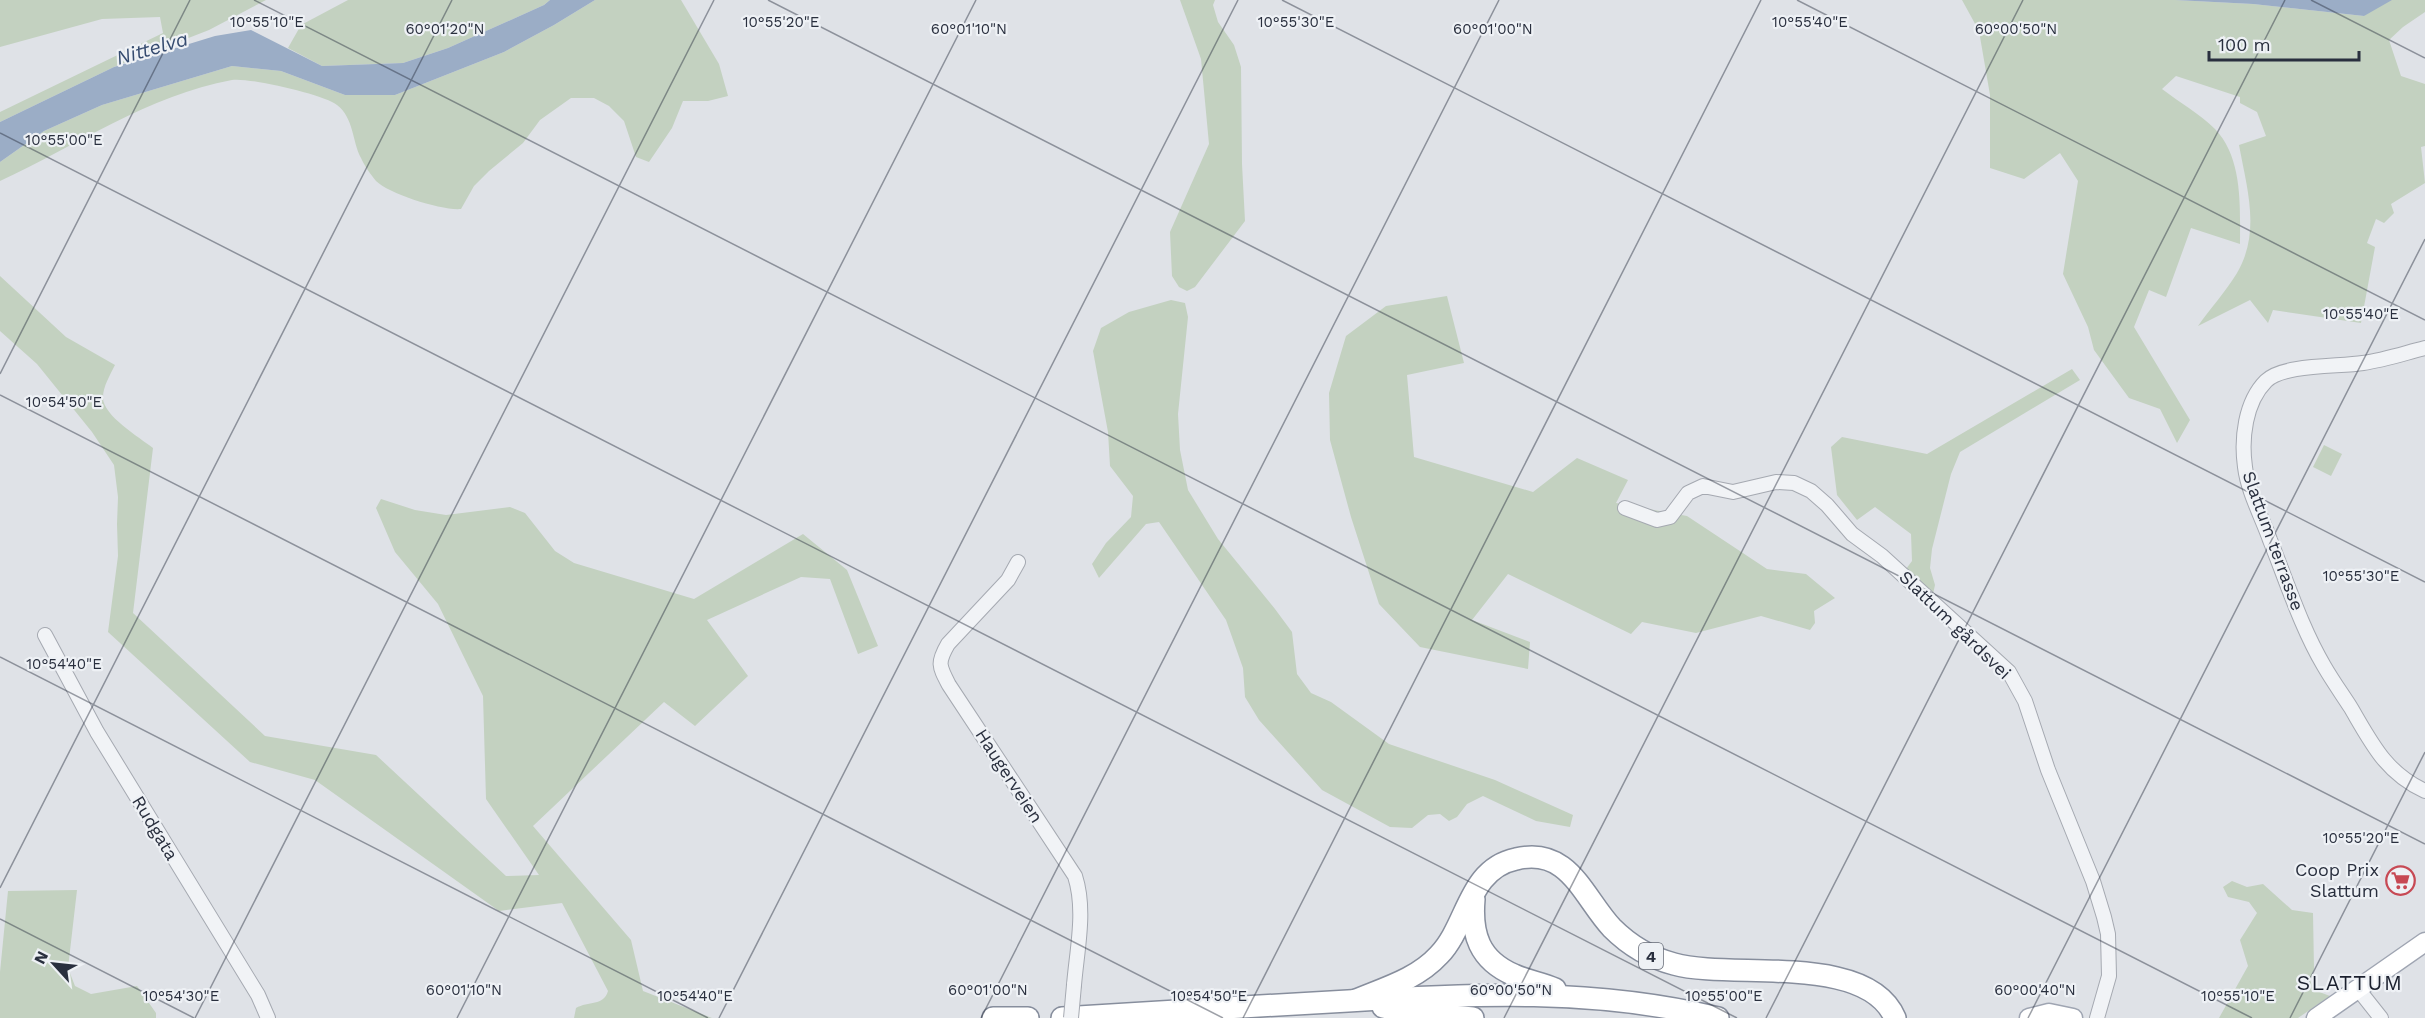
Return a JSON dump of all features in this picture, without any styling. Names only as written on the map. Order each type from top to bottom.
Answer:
[{"type":"highway","name":"4","points":[[1356,1000],[1412,976],[1435,960],[1452,938],[1474,892],[1486,874],[1502,863],[1523,857],[1544,859],[1569,872],[1612,928],[1632,945],[1655,958],[1680,966],[1706,970],[1816,974],[1844,981],[1875,996],[1887,1004],[1895,1018]]},
{"type":"highway","name":"4","points":[[1474,892],[1473,926],[1479,945],[1488,957],[1513,975],[1570,995]]},
{"type":"highway","name":"4","points":[[1062,1018],[1356,1000],[1500,994],[1570,995],[1641,1002],[1718,1018]]},
{"type":"highway","points":[[1875,996],[1881,1018]]},
{"type":"highway","name":"4","points":[[1356,1000],[1408,1012],[1473,1018]]},
{"type":"highway","points":[[993,1018],[1028,1018]]},
{"type":"main road","points":[[2316,1018],[2425,942]]},
{"type":"main road","points":[[2036,1017],[2055,1013],[2073,1018]]},
{"type":"street","name":"Slattum terrasse","points":[[2425,348],[2370,362],[2316,367],[2277,374],[2268,379],[2256,394],[2250,408],[2244,453],[2246,474],[2254,497],[2289,589],[2323,665],[2378,754],[2396,774],[2425,791]]},
{"type":"street","name":"Slattum gårdsvei","points":[[1626,508],[1657,520],[1670,517],[1688,494],[1703,486],[1733,492],[1776,482],[1794,483],[1811,491],[1827,505],[1852,534],[1891,563],[2009,672],[2025,700],[2048,770],[2093,880],[2104,917],[2108,934],[2109,976],[2097,1018]]},
{"type":"street","name":"Haugerveien","points":[[1018,562],[1008,580],[948,644],[940,656],[939,666],[949,685],[1074,876],[1079,889],[1081,908],[1071,1018]]},
{"type":"street","name":"Rudgata","points":[[45,635],[115,762],[258,995],[268,1018]]},
{"type":"street","points":[[2358,990],[2381,1018]]},
{"type":"green space","points":[[0,0],[266,0],[209,30],[114,67],[0,122],[0,112],[163,33],[160,17],[102,19],[0,47]]},
{"type":"green space","points":[[348,0],[550,0],[544,5],[448,48],[403,63],[322,66],[288,48],[301,25]]},
{"type":"green space","points":[[595,0],[681,0],[719,64],[728,96],[708,101],[683,101],[672,128],[649,162],[636,157],[624,121],[609,106],[594,98],[571,98],[540,120],[523,143],[474,186],[461,209],[442,207],[404,196],[376,181],[361,158],[347,116],[337,105],[318,96],[286,88],[253,81],[232,80],[201,87],[142,109],[0,181],[0,162],[44,131],[102,105],[232,66],[281,71],[345,95],[395,95],[504,52]]},
{"type":"green space","points":[[1180,0],[1215,0],[1213,5],[1218,22],[1234,45],[1241,67],[1245,221],[1195,287],[1187,291],[1179,287],[1172,276],[1170,232],[1209,144],[1201,59]]},
{"type":"green space","points":[[1962,0],[2175,0],[2253,4],[2364,16],[2372,0],[2425,0],[2425,12],[2389,40],[2401,76],[2425,84],[2425,146],[2421,147],[2425,183],[2391,204],[2394,213],[2384,223],[2376,219],[2367,243],[2375,247],[2361,323],[2273,310],[2268,323],[2250,300],[2198,326],[2237,273],[2249,242],[2250,210],[2239,145],[2266,136],[2257,112],[2240,103],[2240,97],[2176,76],[2162,89],[2215,129],[2231,154],[2238,184],[2240,230],[2240,244],[2191,228],[2166,297],[2149,290],[2134,327],[2190,420],[2177,443],[2160,409],[2129,398],[2094,350],[2088,327],[2063,274],[2078,181],[2060,153],[2024,179],[1990,168],[1990,95],[1979,31]]},
{"type":"green space","points":[[0,276],[66,337],[115,365],[104,389],[104,404],[122,425],[153,448],[133,613],[265,736],[376,755],[506,876],[539,875],[486,799],[483,696],[438,604],[395,552],[376,508],[381,499],[415,510],[446,515],[510,507],[525,513],[555,551],[574,563],[694,599],[803,534],[847,570],[878,646],[858,654],[830,579],[801,577],[707,620],[748,676],[695,726],[664,702],[533,826],[631,940],[643,991],[712,1018],[574,1018],[576,1008],[603,999],[608,991],[562,903],[499,911],[315,780],[250,762],[108,632],[118,556],[118,497],[114,465],[92,432],[37,364],[0,331]]},
{"type":"green space","points":[[1447,296],[1464,363],[1407,375],[1414,457],[1533,492],[1577,458],[1628,480],[1616,503],[1687,516],[1767,569],[1806,574],[1835,598],[1814,611],[1815,623],[1810,630],[1761,616],[1696,633],[1642,622],[1631,634],[1508,574],[1472,620],[1530,642],[1528,669],[1420,647],[1379,604],[1351,517],[1330,440],[1329,393],[1346,336],[1386,306]]},
{"type":"green space","points":[[1171,300],[1185,303],[1188,317],[1178,414],[1180,450],[1188,490],[1218,539],[1292,632],[1297,674],[1311,693],[1331,702],[1389,744],[1495,780],[1573,815],[1570,827],[1536,821],[1483,796],[1467,804],[1457,817],[1449,821],[1440,814],[1428,815],[1412,828],[1390,827],[1322,790],[1259,720],[1245,697],[1243,668],[1226,620],[1159,522],[1146,524],[1099,578],[1092,564],[1106,543],[1131,517],[1133,496],[1110,466],[1108,432],[1093,351],[1101,328],[1129,312]]},
{"type":"green space","points":[[2072,369],[2080,380],[1960,452],[1951,474],[1932,549],[1930,568],[1935,585],[1933,594],[1906,569],[1912,561],[1911,534],[1875,507],[1857,520],[1837,495],[1831,447],[1842,437],[1927,454]]},
{"type":"green space","points":[[2324,445],[2342,454],[2331,476],[2313,467]]},
{"type":"green space","points":[[2232,881],[2247,887],[2263,884],[2292,910],[2313,913],[2314,969],[2310,980],[2314,990],[2330,996],[2298,1018],[2219,1018],[2248,966],[2240,940],[2257,913],[2249,902],[2228,897],[2223,887]]},
{"type":"green space","points":[[77,890],[68,968],[75,986],[91,994],[137,986],[156,1013],[156,1018],[0,1018],[0,972],[8,891]]},
{"type":"water","name":"Nittelva","points":[[550,0],[595,0],[504,52],[395,95],[345,95],[281,71],[232,66],[102,105],[44,131],[0,162],[0,122],[114,67],[215,36],[251,30],[322,66],[403,63],[448,48],[544,5]]},
{"type":"water","points":[[2175,0],[2392,0],[2364,16],[2253,4]]},
{"type":"place","name":"Coop Prix Slattum","points":[[2400,880]]},
{"type":"district","name":"SLATTUM","points":[[2350,983]]}]
